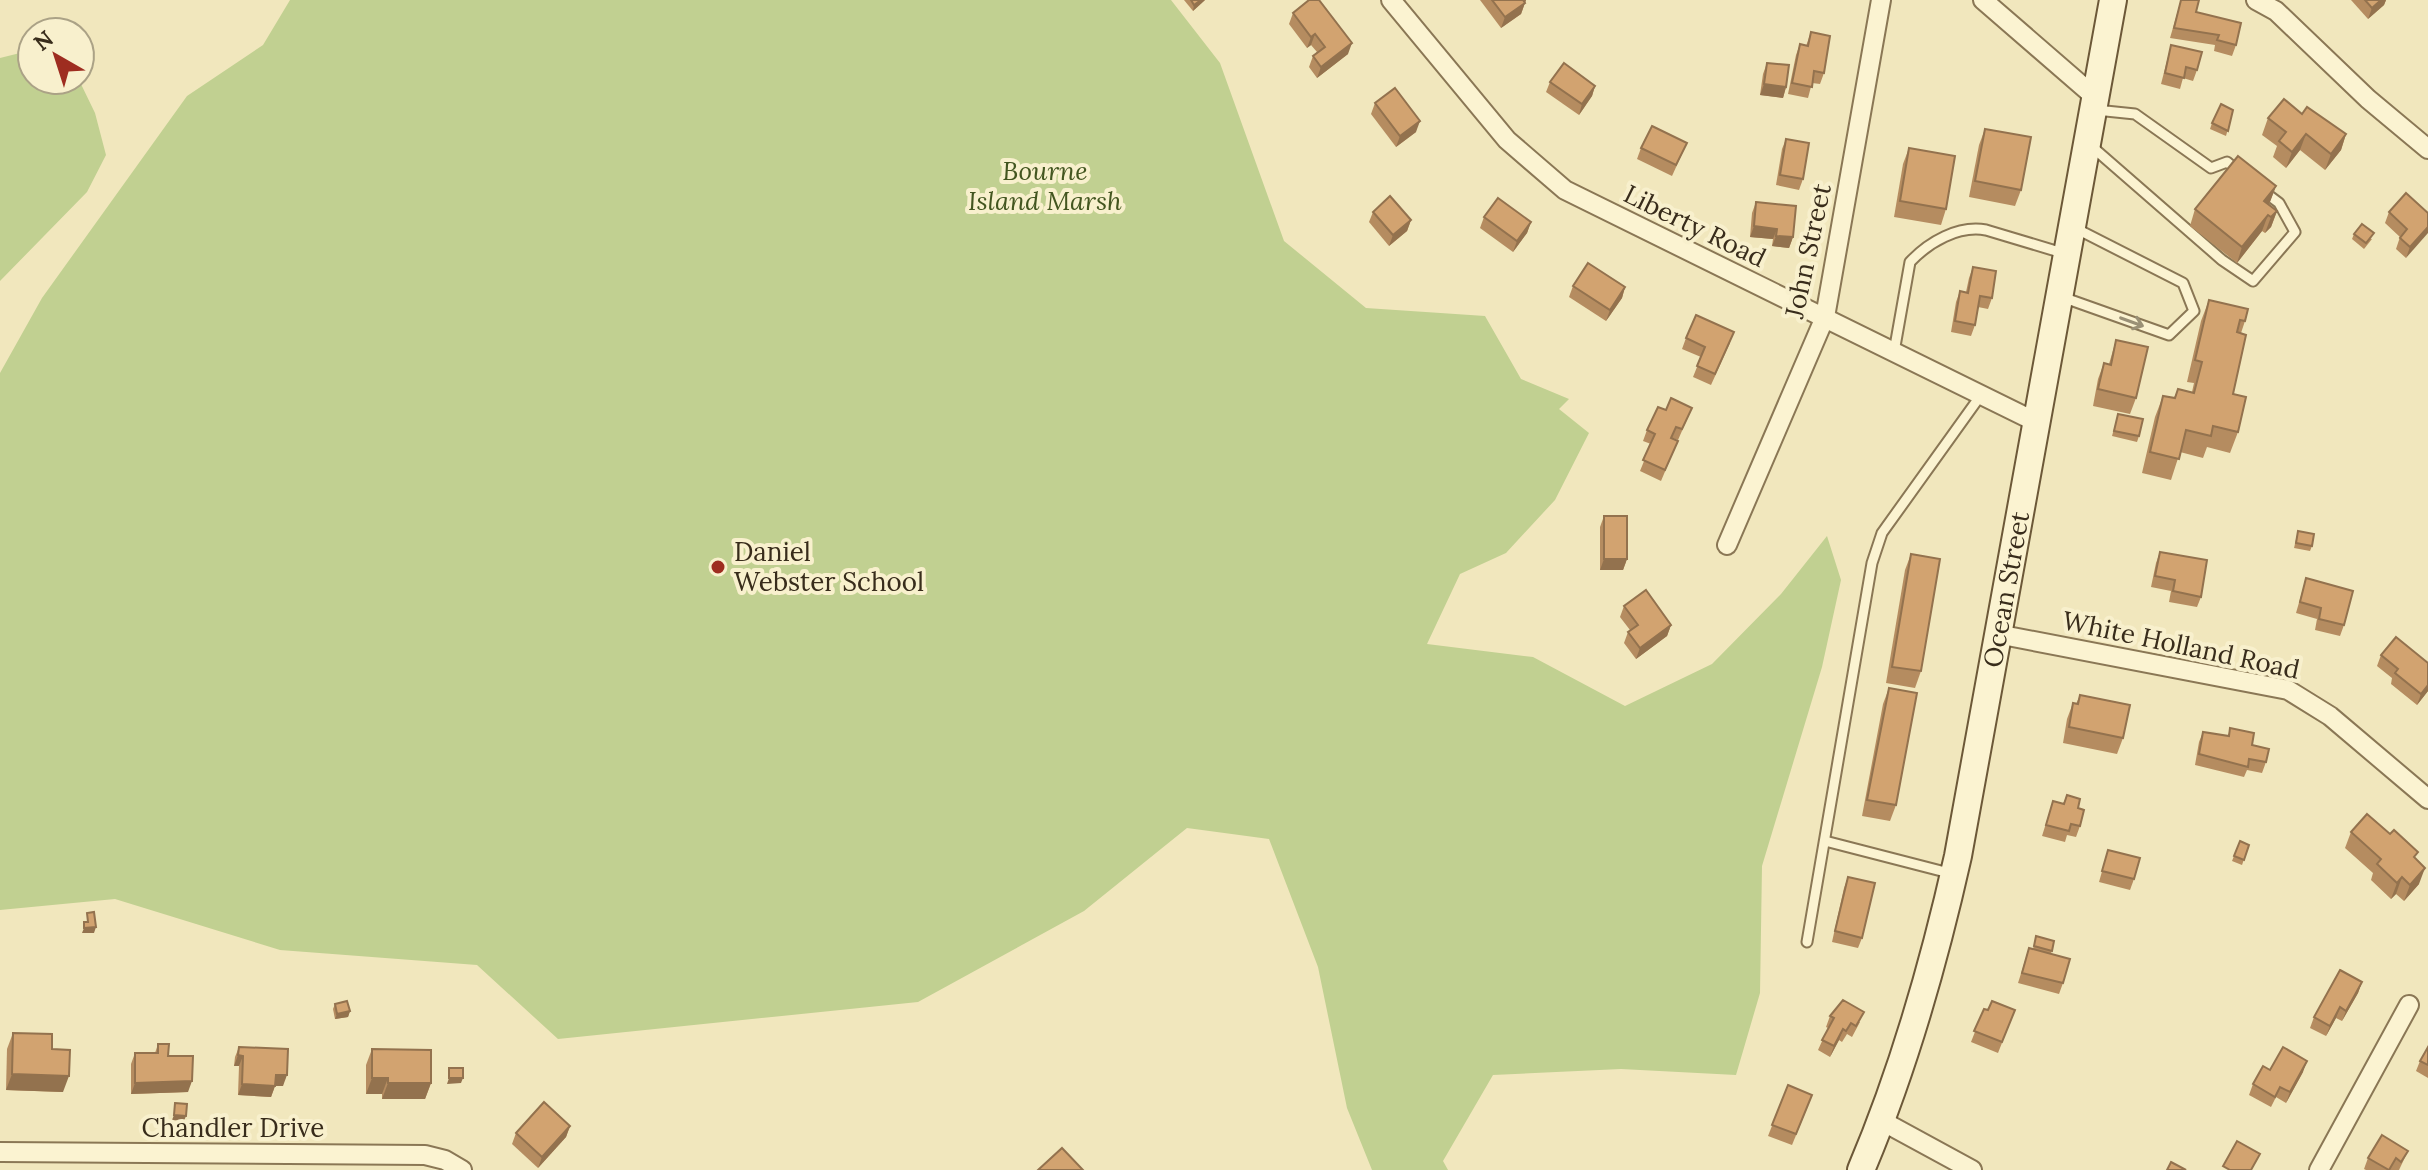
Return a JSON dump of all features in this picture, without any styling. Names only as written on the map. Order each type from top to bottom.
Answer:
[{"type":"main road","name":"Ocean Street","points":[[1861,1170],[1882,1121],[1925,989],[1954,874],[2113,0]]},
{"type":"street","name":"Liberty Road","points":[[1391,0],[1507,140],[1548,178],[1581,200],[2036,422]]},
{"type":"street","name":"John Street","points":[[1727,545],[1825,317],[1881,0]]},
{"type":"street","points":[[1983,0],[2094,103]]},
{"type":"street","points":[[2256,0],[2276,11],[2368,99],[2428,149]]},
{"type":"street","name":"White Holland Road","points":[[1997,634],[2288,690],[2330,716],[2424,788]]},
{"type":"street","points":[[2319,1170],[2409,1005]]},
{"type":"street","points":[[1882,1121],[1972,1170]]},
{"type":"street","name":"Chandler Drive","points":[[0,1152],[425,1155],[445,1160],[462,1170]]},
{"type":"lane","points":[[2094,103],[2135,114],[2211,168],[2227,162],[2248,179]]},
{"type":"lane","points":[[2087,143],[2222,260],[2253,281],[2295,232],[2279,203],[2258,187]]},
{"type":"lane","points":[[2059,296],[2169,335],[2194,311],[2183,283],[2072,226]]},
{"type":"lane","points":[[1894,352],[1910,262],[1953,233],[1986,230],[2067,254]]},
{"type":"lane","points":[[1807,942],[1877,548],[1882,533],[1981,395]]},
{"type":"lane","points":[[1825,841],[1954,874]]},
{"type":"green space","name":"Bourne Island Marsh","points":[[290,0],[1171,0],[1220,63],[1284,241],[1366,308],[1485,316],[1521,379],[1569,399],[1559,409],[1589,433],[1555,500],[1506,553],[1460,574],[1427,644],[1533,657],[1625,706],[1712,664],[1781,594],[1827,536],[1841,580],[1822,667],[1762,866],[1760,993],[1736,1075],[1621,1069],[1493,1075],[1443,1161],[1448,1170],[1372,1170],[1347,1108],[1318,967],[1269,839],[1187,828],[1084,911],[918,1002],[558,1039],[477,965],[280,950],[115,899],[0,910],[0,373],[42,298],[187,96],[263,45]]},
{"type":"green space","points":[[16,54],[16,96],[87,96],[95,113],[106,155],[87,192],[0,281],[0,58]]},
{"type":"building","points":[[1309,0],[1319,0],[1352,43],[1321,67],[1313,56],[1325,47],[1315,34],[1311,37],[1293,13]]},
{"type":"building","points":[[1492,0],[1523,0],[1525,3],[1505,17]]},
{"type":"building","points":[[2181,0],[2199,0],[2196,12],[2241,23],[2236,45],[2217,40],[2219,35],[2174,28]]},
{"type":"building","points":[[2365,0],[2381,0],[2372,8]]},
{"type":"building","points":[[1811,32],[1830,36],[1824,73],[1814,71],[1812,87],[1792,83],[1800,44],[1808,46]]},
{"type":"building","points":[[2171,45],[2202,52],[2197,70],[2186,67],[2184,78],[2165,73]]},
{"type":"building","points":[[1564,63],[1595,86],[1582,104],[1550,82]]},
{"type":"building","points":[[1767,63],[1789,65],[1786,87],[1764,84]]},
{"type":"building","points":[[1395,88],[1420,121],[1400,136],[1375,103]]},
{"type":"building","points":[[2284,99],[2302,114],[2307,107],[2346,134],[2331,154],[2306,134],[2292,152],[2279,141],[2286,132],[2268,118]]},
{"type":"building","points":[[2221,104],[2233,110],[2228,131],[2212,123]]},
{"type":"building","points":[[1652,126],[1687,143],[1676,165],[1641,148]]},
{"type":"building","points":[[1985,129],[2031,137],[2021,190],[1975,181]]},
{"type":"building","points":[[1786,139],[1809,143],[1803,179],[1780,175]]},
{"type":"building","points":[[1909,148],[1955,156],[1946,209],[1900,201]]},
{"type":"building","points":[[2238,156],[2276,186],[2264,201],[2277,211],[2271,217],[2268,215],[2242,247],[2195,209]]},
{"type":"building","points":[[2406,193],[2428,213],[2428,227],[2410,247],[2400,238],[2407,229],[2389,212]]},
{"type":"building","points":[[1390,196],[1411,220],[1393,235],[1373,212]]},
{"type":"building","points":[[1498,198],[1531,222],[1517,241],[1484,217]]},
{"type":"building","points":[[1756,202],[1796,206],[1793,237],[1776,236],[1777,229],[1754,226]]},
{"type":"building","points":[[2362,224],[2374,233],[2366,243],[2354,234]]},
{"type":"building","points":[[1588,263],[1625,287],[1610,310],[1573,286]]},
{"type":"building","points":[[1973,267],[1996,271],[1992,298],[1980,296],[1975,325],[1955,321],[1960,291],[1968,293]]},
{"type":"building","points":[[2209,300],[2248,309],[2245,321],[2240,320],[2237,332],[2246,335],[2233,394],[2246,397],[2238,432],[2213,426],[2211,436],[2186,430],[2179,459],[2150,452],[2163,396],[2175,398],[2178,389],[2194,393],[2202,362],[2195,360]]},
{"type":"building","points":[[1696,315],[1734,332],[1715,374],[1697,366],[1705,347],[1686,338]]},
{"type":"building","points":[[2116,340],[2148,347],[2136,398],[2098,389],[2104,363],[2111,365]]},
{"type":"building","points":[[1671,398],[1692,408],[1682,429],[1676,427],[1671,438],[1678,441],[1665,470],[1643,460],[1655,434],[1647,430],[1658,407],[1666,410]]},
{"type":"building","points":[[2118,414],[2143,419],[2139,436],[2114,431]]},
{"type":"building","points":[[1604,516],[1627,516],[1627,559],[1604,559]]},
{"type":"building","points":[[2298,531],[2314,534],[2312,546],[2296,543]]},
{"type":"building","points":[[2160,552],[2207,560],[2201,597],[2173,591],[2175,580],[2155,576]]},
{"type":"building","points":[[1911,554],[1940,559],[1921,671],[1892,667]]},
{"type":"building","points":[[2306,578],[2353,591],[2344,625],[2319,619],[2321,608],[2300,602]]},
{"type":"building","points":[[1646,590],[1671,625],[1640,648],[1628,632],[1638,625],[1624,606]]},
{"type":"building","points":[[2396,637],[2428,663],[2428,685],[2421,694],[2395,673],[2398,669],[2381,655]]},
{"type":"building","points":[[1889,688],[1917,693],[1896,805],[1867,800]]},
{"type":"building","points":[[2080,695],[2130,705],[2123,738],[2069,727],[2073,703],[2078,704]]},
{"type":"building","points":[[2230,728],[2254,733],[2252,745],[2269,749],[2266,762],[2249,759],[2248,767],[2199,754],[2203,732],[2229,736]]},
{"type":"building","points":[[2067,795],[2080,799],[2078,808],[2084,810],[2080,826],[2071,824],[2069,831],[2046,825],[2053,801],[2064,804]]},
{"type":"building","points":[[2367,814],[2390,834],[2394,830],[2418,852],[2414,857],[2425,868],[2410,885],[2402,877],[2397,883],[2377,864],[2381,859],[2351,832]]},
{"type":"building","points":[[2240,841],[2249,845],[2244,860],[2234,856]]},
{"type":"building","points":[[2108,850],[2140,858],[2134,879],[2102,871]]},
{"type":"building","points":[[1848,877],[1875,883],[1862,938],[1835,931]]},
{"type":"building","points":[[94,912],[96,927],[84,928],[84,922],[88,922],[87,913]]},
{"type":"building","points":[[2036,936],[2054,941],[2052,951],[2034,946]]},
{"type":"building","points":[[2029,948],[2070,959],[2063,983],[2022,973]]},
{"type":"building","points":[[2340,970],[2362,982],[2346,1011],[2340,1007],[2330,1026],[2314,1017]]},
{"type":"building","points":[[1843,1000],[1864,1012],[1856,1026],[1851,1023],[1846,1031],[1843,1029],[1834,1046],[1822,1040],[1834,1018],[1830,1016]]},
{"type":"building","points":[[347,1001],[350,1011],[337,1014],[335,1004]]},
{"type":"building","points":[[1992,1001],[2015,1010],[2002,1042],[1974,1031],[1984,1009],[1988,1010]]},
{"type":"building","points":[[13,1033],[52,1034],[52,1049],[70,1050],[69,1076],[12,1074]]},
{"type":"building","points":[[158,1044],[169,1044],[168,1056],[193,1056],[192,1081],[135,1083],[135,1053],[158,1053]]},
{"type":"building","points":[[239,1047],[288,1049],[287,1075],[276,1075],[275,1086],[242,1084],[243,1056],[238,1055]]},
{"type":"building","points":[[2283,1047],[2307,1061],[2290,1092],[2280,1087],[2275,1097],[2253,1084],[2263,1066],[2270,1070]]},
{"type":"building","points":[[2428,1047],[2428,1065],[2420,1061]]},
{"type":"building","points":[[372,1049],[431,1050],[431,1083],[388,1083],[388,1078],[372,1078]]},
{"type":"building","points":[[449,1068],[463,1068],[463,1078],[449,1078]]},
{"type":"building","points":[[1788,1085],[1812,1095],[1796,1134],[1772,1125]]},
{"type":"building","points":[[544,1102],[570,1126],[542,1157],[516,1133]]},
{"type":"building","points":[[175,1103],[187,1104],[186,1116],[174,1115]]},
{"type":"building","points":[[2382,1135],[2408,1151],[2401,1162],[2396,1158],[2389,1170],[2368,1158]]},
{"type":"building","points":[[2237,1141],[2260,1154],[2251,1170],[2230,1170],[2223,1166]]},
{"type":"building","points":[[1062,1148],[1083,1170],[1038,1170]]},
{"type":"building","points":[[2171,1162],[2186,1170],[2167,1170]]},
{"type":"place","name":"Daniel Webster School","points":[[718,567]]}]
